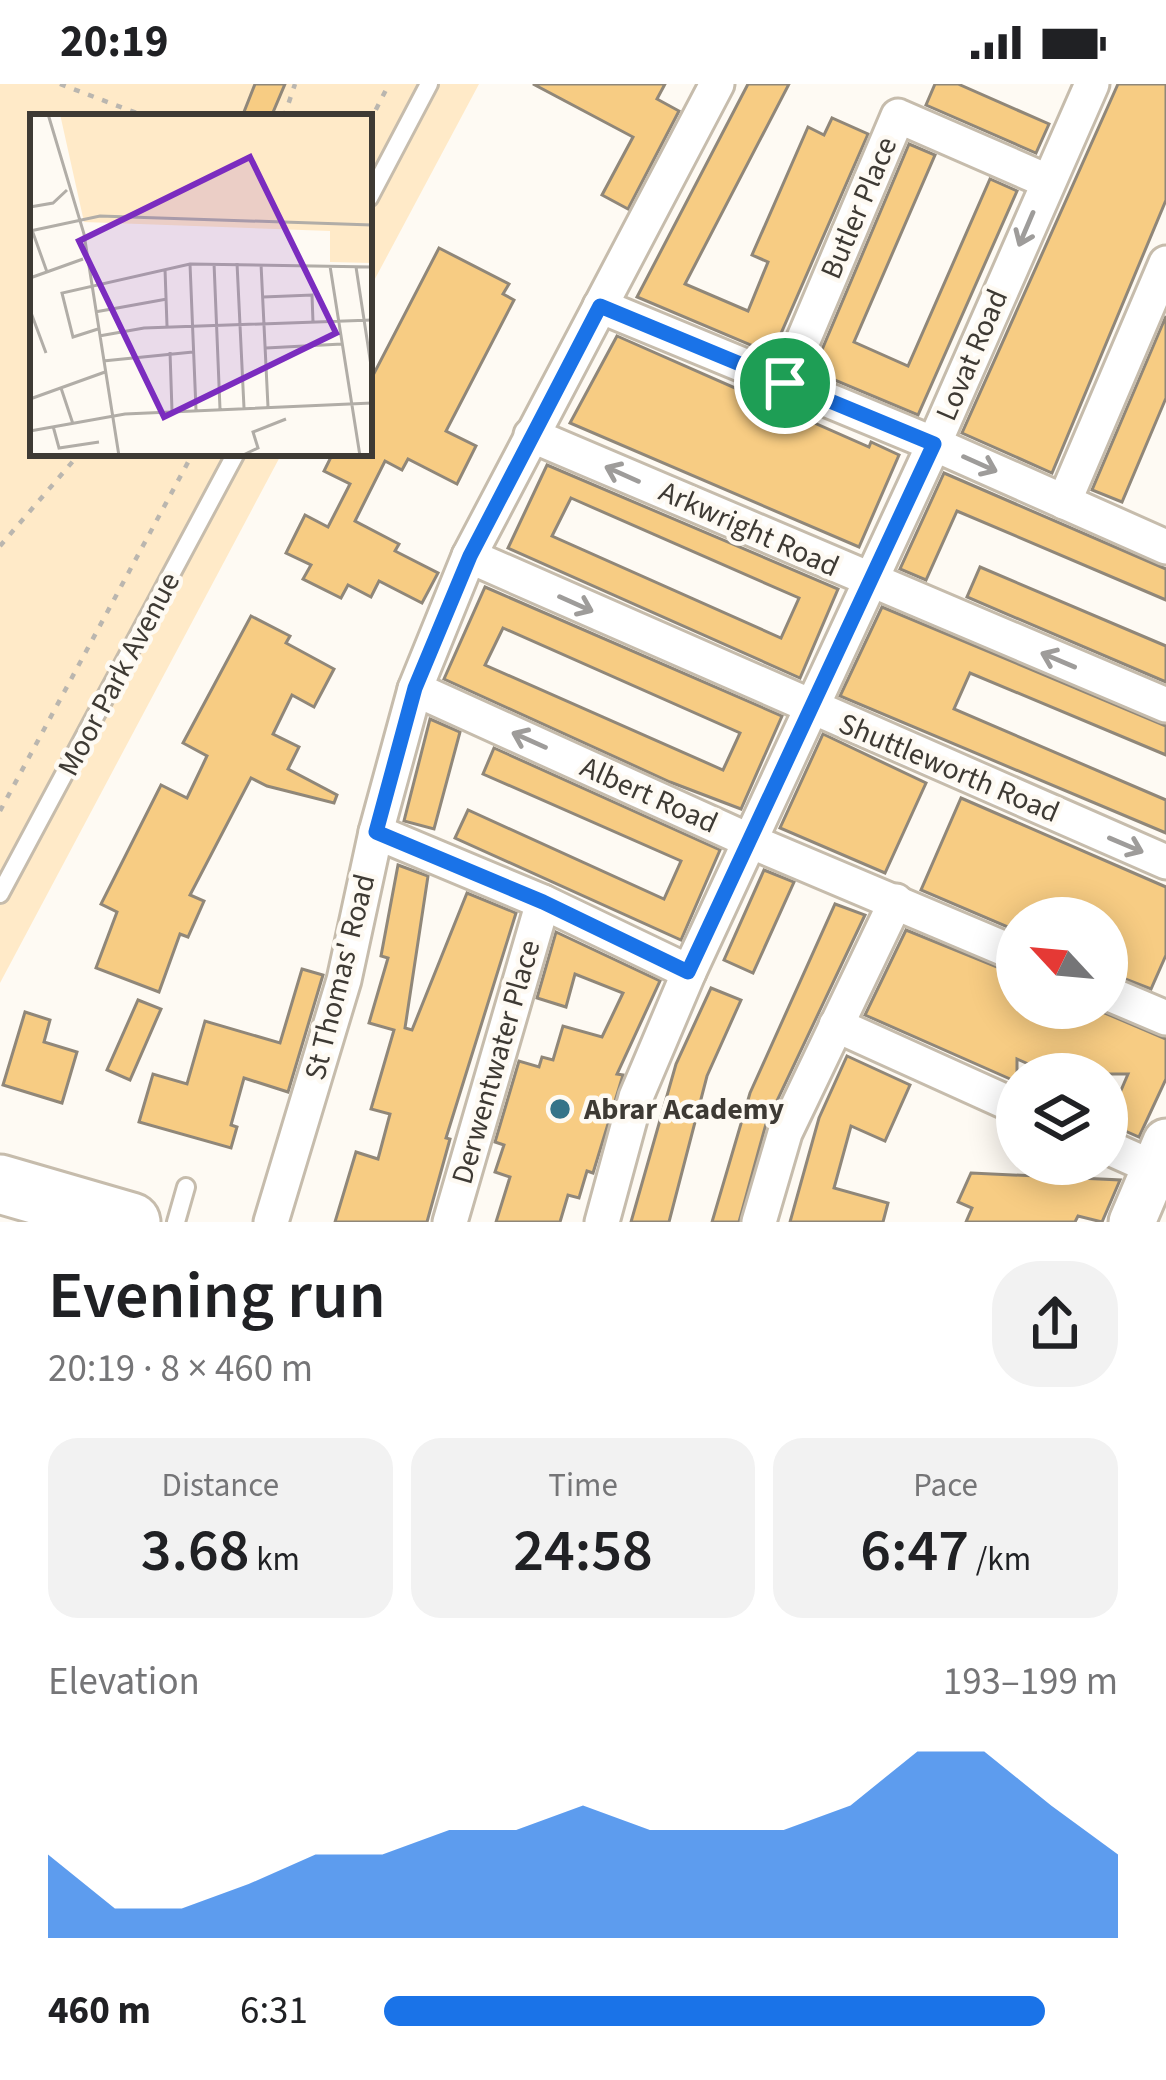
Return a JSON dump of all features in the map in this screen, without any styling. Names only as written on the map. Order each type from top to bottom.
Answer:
[{"type":"highway","points":[[0,1184],[131,1222]]},
{"type":"highway","points":[[0,1219],[14,1222]]},
{"type":"street","name":"St Thomas' Road","points":[[271,1222],[344,980],[376,832],[415,688],[470,556],[717,84]]},
{"type":"street","name":"Lovat Road","points":[[602,1222],[636,1096],[688,972],[934,444],[1092,84]]},
{"type":"street","name":"Butler Place","points":[[785,383],[898,116],[1047,181]]},
{"type":"street","points":[[1064,502],[1166,263]]},
{"type":"street","points":[[600,306],[934,444],[1166,547]]},
{"type":"street","name":"Arkwright Road","points":[[532,435],[1166,705]]},
{"type":"street","name":"Shuttleworth Road","points":[[470,556],[1166,862]]},
{"type":"street","name":"Albert Road","points":[[415,688],[750,841],[996,945]]},
{"type":"street","points":[[376,832],[543,902],[688,972]]},
{"type":"street","name":"Derwentwater Place","points":[[450,1222],[543,902]]},
{"type":"street","points":[[759,1222],[784,1133],[896,902]]},
{"type":"street","points":[[1128,1002],[1166,1018]]},
{"type":"street","points":[[836,1025],[996,1097]]},
{"type":"street","points":[[1128,1150],[1160,1155],[1132,1222]]},
{"type":"lane","points":[[372,192],[429,84]]},
{"type":"lane","name":"Moor Park Avenue","points":[[0,894],[234,456]]},
{"type":"lane","points":[[176,1222],[186,1187]]},
{"type":"path","points":[[60,84],[139,114]]},
{"type":"path","points":[[285,114],[295,84]]},
{"type":"path","points":[[372,118],[389,84]]},
{"type":"path","points":[[0,546],[77,456]]},
{"type":"path","points":[[0,811],[191,456]]},
{"type":"shaded area","points":[[0,84],[479,84],[372,284],[372,114],[30,114],[30,456],[280,456],[0,983]]},
{"type":"building","points":[[255,84],[285,84],[272,114],[243,114]]},
{"type":"building","points":[[533,84],[665,84],[657,99],[679,111],[628,209],[602,195],[633,137]]},
{"type":"building","points":[[748,84],[789,84],[685,284],[748,311],[768,262],[752,255],[808,127],[824,135],[832,118],[868,134],[772,354],[637,297]]},
{"type":"building","points":[[935,84],[958,84],[1049,124],[1036,153],[926,105]]},
{"type":"building","points":[[1118,84],[1166,84],[1166,200],[1052,473],[962,433]]},
{"type":"building","points":[[909,144],[935,155],[854,342],[908,366],[990,179],[1017,191],[918,415],[813,371]]},
{"type":"building","points":[[439,248],[509,284],[503,294],[514,300],[446,431],[476,446],[457,484],[408,459],[402,470],[385,461],[355,521],[399,544],[395,551],[438,573],[422,603],[379,581],[371,597],[348,585],[341,598],[303,579],[311,565],[286,553],[305,515],[328,527],[350,484],[324,471],[332,456],[372,456],[372,377]]},
{"type":"building","points":[[1166,316],[1166,398],[1122,502],[1092,490]]},
{"type":"building","points":[[617,336],[869,447],[871,442],[899,455],[859,547],[570,423]]},
{"type":"building","points":[[547,465],[838,589],[800,678],[508,548]],"holes":[[[571,498],[799,598],[781,638],[552,536]]]},
{"type":"building","points":[[944,473],[1166,569],[1166,600],[957,511],[926,580],[900,569]]},
{"type":"building","points":[[980,567],[1166,646],[1166,682],[967,597]]},
{"type":"building","points":[[485,587],[782,716],[741,809],[670,782],[444,679]],"holes":[[[503,628],[740,733],[723,770],[485,665]]]},
{"type":"building","points":[[882,607],[1166,726],[1166,755],[970,673],[954,709],[1166,800],[1166,833],[840,696]]},
{"type":"building","points":[[251,616],[290,636],[286,643],[334,669],[314,707],[292,695],[273,734],[299,747],[288,769],[337,795],[334,803],[251,778],[190,895],[204,901],[188,937],[180,934],[159,992],[96,968],[117,912],[101,904],[161,785],[187,798],[207,756],[183,743]]},
{"type":"building","points":[[430,719],[460,732],[434,829],[404,821]]},
{"type":"building","points":[[823,734],[926,783],[885,873],[780,828]]},
{"type":"building","points":[[494,748],[720,850],[681,940],[455,838],[468,810],[664,899],[681,861],[483,774]]},
{"type":"building","points":[[961,798],[1166,887],[1166,955],[1151,989],[1128,980],[1128,897],[996,897],[996,922],[921,890]]},
{"type":"building","points":[[398,865],[428,876],[405,1028],[412,1030],[467,893],[516,913],[446,1138],[450,1139],[427,1222],[335,1222],[356,1152],[378,1159],[390,1114],[371,1109],[394,1030],[369,1023],[388,958],[381,956]]},
{"type":"building","points":[[764,870],[794,882],[753,973],[724,960]]},
{"type":"building","points":[[835,904],[865,915],[766,1124],[739,1222],[712,1222],[750,1093]]},
{"type":"building","points":[[906,930],[996,966],[996,1029],[1128,1029],[1128,1023],[1166,1039],[1166,1079],[1139,1137],[1128,1132],[1128,1053],[996,1053],[996,1073],[865,1015]]},
{"type":"building","name":"Abrar Academy","points":[[556,932],[660,981],[617,1074],[623,1075],[593,1173],[587,1171],[579,1198],[568,1195],[560,1222],[496,1222],[510,1177],[495,1172],[504,1145],[495,1142],[519,1061],[539,1067],[542,1057],[553,1060],[563,1026],[602,1037],[623,993],[575,974],[566,1007],[537,998]]},
{"type":"building","points":[[302,969],[323,975],[288,1092],[244,1078],[231,1125],[237,1127],[231,1148],[139,1122],[153,1074],[187,1084],[205,1021],[280,1043]]},
{"type":"building","points":[[711,988],[741,1000],[707,1076],[669,1222],[631,1222],[676,1064]]},
{"type":"building","points":[[138,1000],[161,1009],[130,1080],[107,1070]]},
{"type":"building","points":[[25,1012],[50,1020],[44,1042],[77,1052],[62,1103],[3,1085]]},
{"type":"building","points":[[847,1056],[910,1085],[885,1141],[851,1126],[834,1188],[888,1203],[883,1222],[790,1222],[819,1118]]},
{"type":"building","points":[[971,1173],[996,1174],[996,1185],[1118,1185],[1102,1222],[1078,1216],[1075,1222],[966,1222],[972,1208],[958,1202]]},
{"type":"place","name":"Abrar Academy","points":[[560,1109]]},
{"type":"route","points":[[600,306],[785,383],[934,444],[688,972],[543,902],[376,832],[415,688],[470,556],[600,306]]}]
